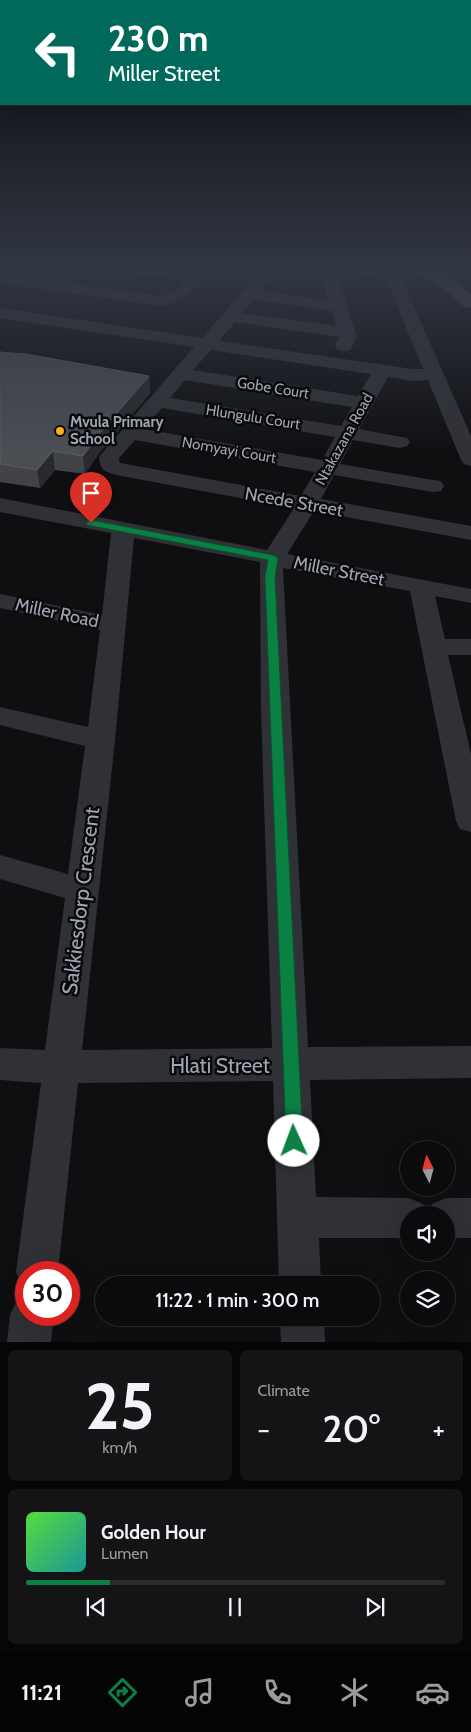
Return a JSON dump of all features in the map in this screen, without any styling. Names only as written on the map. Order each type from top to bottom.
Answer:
[{"type":"street","points":[[122,331],[413,375],[434,374]]},
{"type":"street","points":[[130,433],[219,331]]},
{"type":"street","points":[[330,331],[346,333],[348,338],[337,364]]},
{"type":"street","points":[[416,331],[471,460]]},
{"type":"street","name":"Ntakazana Road","points":[[273,558],[307,505],[382,370]]},
{"type":"street","name":"Gobe Court","points":[[182,374],[364,403]]},
{"type":"street","name":"Hlungulu Court","points":[[157,402],[400,442]]},
{"type":"street","name":"Nomyayi Court","points":[[130,433],[433,486]]},
{"type":"street","name":"Ncede Street","points":[[130,433],[109,457],[110,466],[116,469],[307,505],[471,533]]},
{"type":"street","name":"Miller Street","points":[[0,505],[471,596]]},
{"type":"street","name":"Sakkiesdorp Crescent","points":[[38,1261],[124,530]]},
{"type":"street","points":[[273,558],[270,577],[300,1276]]},
{"type":"street","points":[[421,587],[471,820]]},
{"type":"street","name":"Miller Road","points":[[0,601],[114,625]]},
{"type":"street","points":[[433,647],[471,647]]},
{"type":"street","points":[[0,716],[100,740]]},
{"type":"street","points":[[0,867],[83,891]]},
{"type":"street","name":"Hlati Street","points":[[0,1064],[60,1067],[471,1062]]},
{"type":"street","points":[[297,1217],[400,1218]]},
{"type":"street","points":[[455,1218],[471,1218]]},
{"type":"street","points":[[29,1342],[31,1326]]},
{"type":"street","points":[[302,1326],[303,1342]]},
{"type":"building","name":"Mvula Primary School","points":[[0,352],[26,354],[149,376],[99,434],[83,456],[53,451],[37,470],[0,464]]},
{"type":"place","name":"Mvula Primary School","points":[[60,431]]},
{"type":"route","points":[[91,523],[273,558],[270,577],[294,1141]]}]
